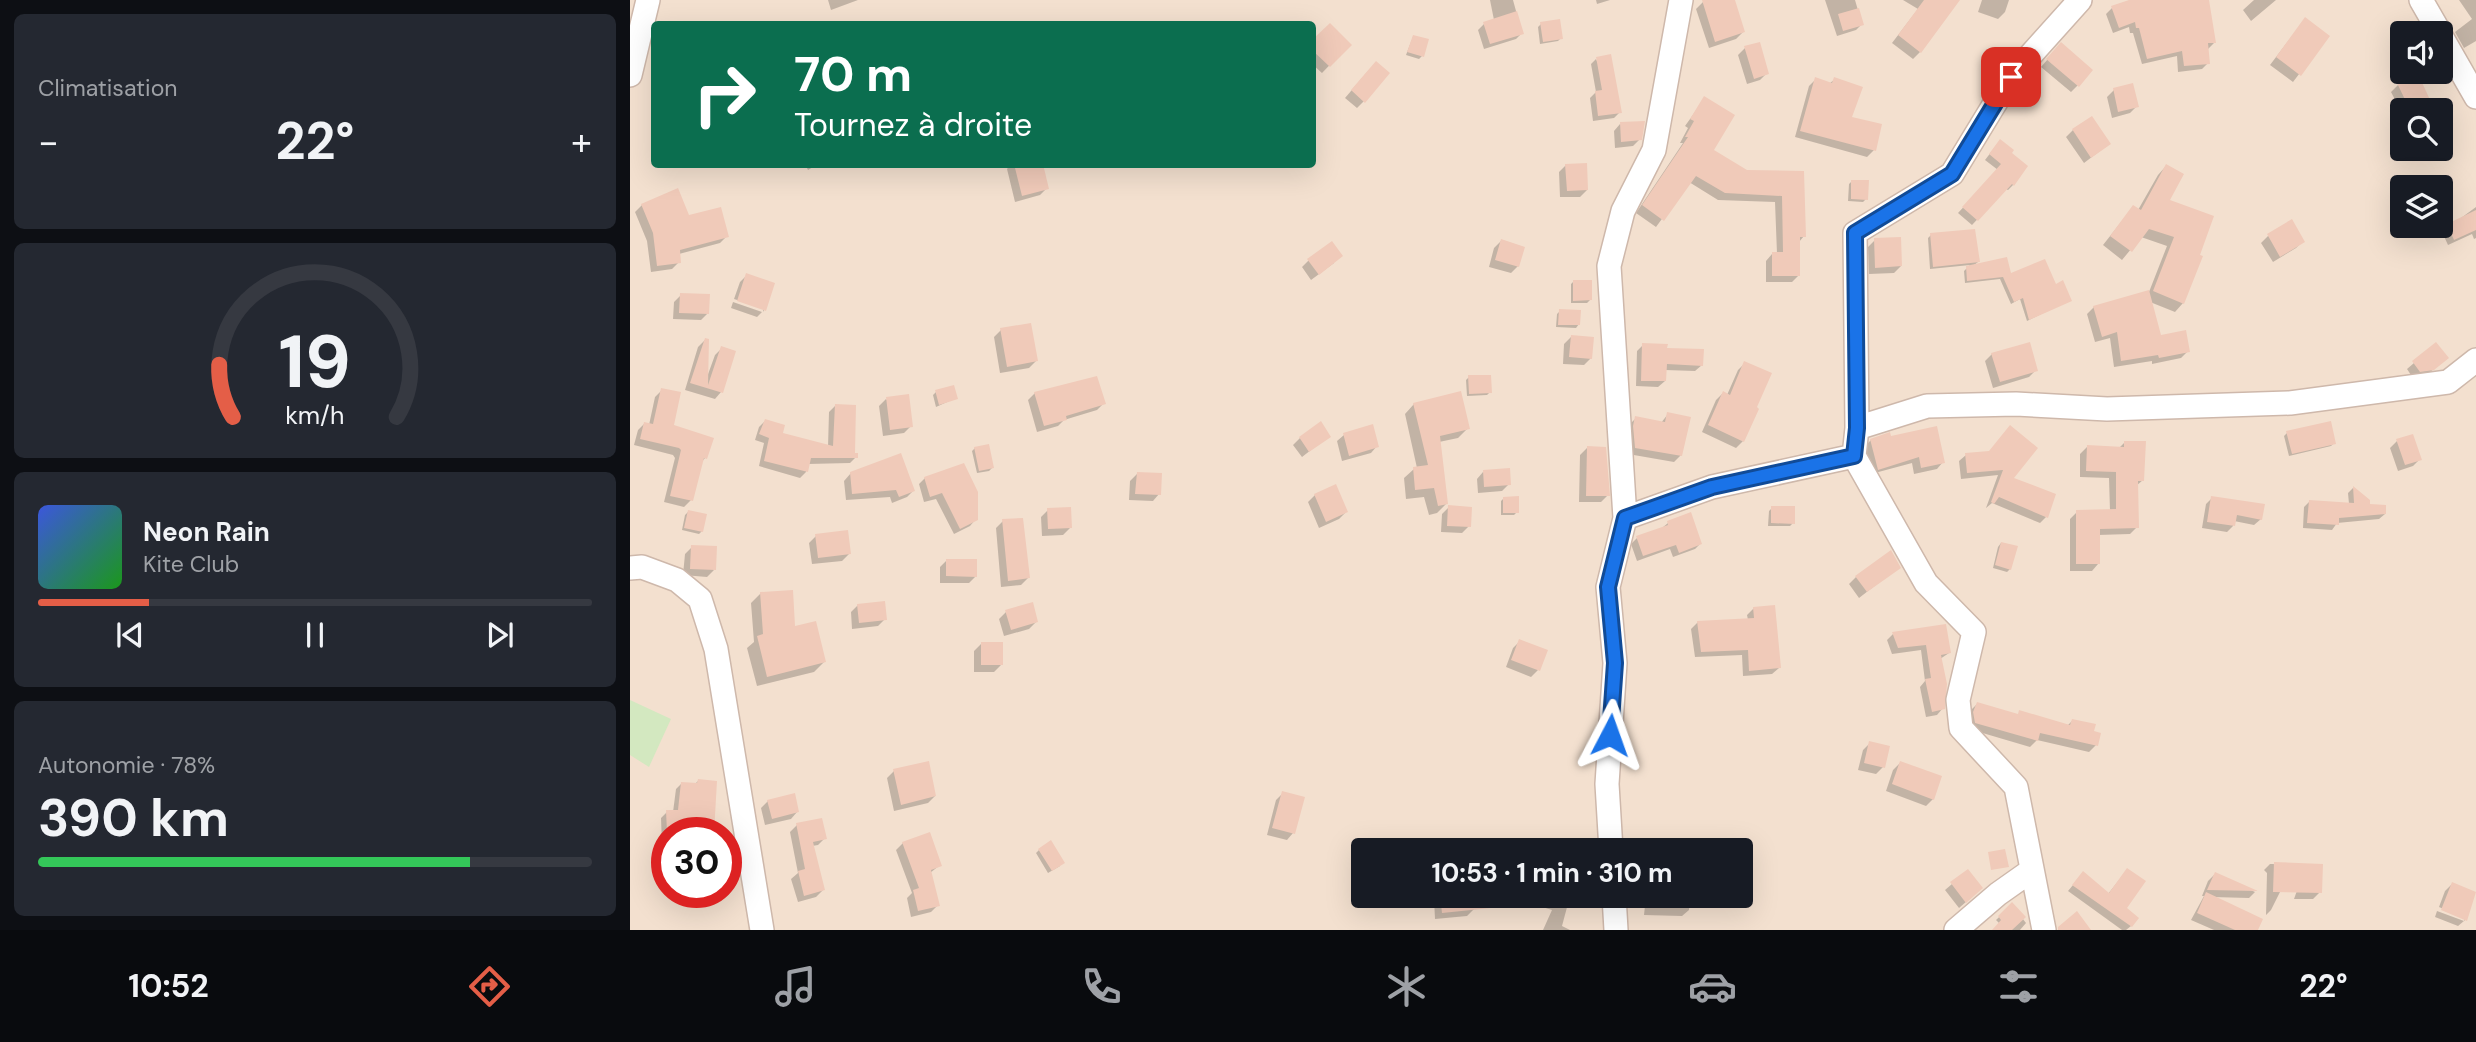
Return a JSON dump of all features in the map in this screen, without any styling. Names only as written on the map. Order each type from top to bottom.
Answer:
[{"type":"street","points":[[630,75],[648,0]]},
{"type":"street","points":[[1610,838],[1607,784],[1615,663],[1608,587],[1625,518],[1609,266],[1623,211],[1654,150],[1681,0]]},
{"type":"street","points":[[2044,930],[2016,787],[1961,728],[1958,700],[1973,632],[1926,583],[1854,456],[1857,428],[1855,233],[1952,174],[2011,77],[2080,0]]},
{"type":"street","points":[[2421,0],[2433,21]]},
{"type":"street","points":[[2453,56],[2476,97]]},
{"type":"street","points":[[1857,428],[1927,406],[2016,404],[2107,409],[2290,403],[2448,382],[2476,360]]},
{"type":"street","points":[[1625,518],[1712,487],[1854,456]]},
{"type":"street","points":[[630,568],[642,567],[677,580],[701,598],[716,649],[762,930]]},
{"type":"street","points":[[1956,930],[1998,894],[2032,870]]},
{"type":"street","points":[[1615,908],[1616,930]]},
{"type":"shaded area","points":[[630,0],[2476,0],[2476,930],[630,930]]},
{"type":"green space","points":[[630,700],[671,719],[649,767],[630,755]]},
{"type":"building","points":[[1702,0],[1735,0],[1745,32],[1715,42]]},
{"type":"building","points":[[1924,0],[1960,0],[1921,53],[1898,35]]},
{"type":"building","points":[[2129,0],[2209,0],[2216,43],[2208,43],[2210,64],[2184,66],[2182,51],[2147,59],[2135,22],[2119,28],[2111,6]]},
{"type":"building","points":[[1859,8],[1864,25],[1843,31],[1838,14]]},
{"type":"building","points":[[1517,11],[1524,34],[1490,44],[1483,22]]},
{"type":"building","points":[[2305,17],[2330,36],[2301,76],[2276,57]]},
{"type":"building","points":[[1560,19],[1563,39],[1543,42],[1540,22]]},
{"type":"building","points":[[1330,23],[1352,45],[1330,67],[1316,54],[1316,36]]},
{"type":"building","points":[[1413,35],[1429,39],[1424,57],[1407,52]]},
{"type":"building","points":[[1760,42],[1769,74],[1754,79],[1744,46]]},
{"type":"building","points":[[2061,42],[2093,70],[2079,87],[2046,59]]},
{"type":"building","points":[[1611,54],[1622,113],[1598,116],[1595,91],[1602,90],[1596,57]]},
{"type":"building","points":[[1376,61],[1390,73],[1365,103],[1351,90]]},
{"type":"building","points":[[1815,77],[1832,83],[1834,77],[1863,87],[1852,117],[1882,124],[1876,151],[1800,131]]},
{"type":"building","points":[[2133,83],[2139,107],[2118,112],[2113,88]]},
{"type":"building","points":[[2397,84],[2423,84],[2429,98],[2404,98]]},
{"type":"building","points":[[1704,96],[1735,115],[1714,150],[1747,170],[1804,171],[1806,237],[1800,237],[1800,276],[1772,276],[1772,252],[1783,252],[1782,196],[1725,193],[1696,176],[1664,221],[1642,205],[1688,137],[1685,137],[1694,121],[1690,119]]},
{"type":"building","points":[[2092,116],[2111,144],[2091,158],[2072,129]]},
{"type":"building","points":[[1645,121],[1642,140],[1621,142],[1620,122]]},
{"type":"building","points":[[2000,139],[2028,166],[2014,186],[2012,184],[1978,221],[1962,207],[2001,164],[1989,154]]},
{"type":"building","points":[[1587,163],[1588,190],[1567,191],[1565,164]]},
{"type":"building","points":[[2166,164],[2184,174],[2170,200],[2214,216],[2200,255],[2203,256],[2184,304],[2153,291],[2174,237],[2149,229],[2132,252],[2110,236],[2133,205],[2141,210]]},
{"type":"building","points":[[1015,168],[1044,168],[1049,189],[1022,196]]},
{"type":"building","points":[[1851,180],[1869,180],[1868,200],[1851,199]]},
{"type":"building","points":[[678,188],[689,215],[721,207],[729,237],[680,250],[681,263],[657,266],[653,233],[641,204]]},
{"type":"building","points":[[2476,210],[2476,230],[2454,240],[2453,221]]},
{"type":"building","points":[[2292,219],[2305,242],[2280,257],[2267,234]]},
{"type":"building","points":[[1975,229],[1980,262],[1933,267],[1930,233]]},
{"type":"building","points":[[1901,237],[1902,266],[1875,268],[1874,238]]},
{"type":"building","points":[[1501,239],[1525,247],[1519,267],[1495,260]]},
{"type":"building","points":[[1332,241],[1343,256],[1319,275],[1307,259]]},
{"type":"building","points":[[2007,257],[2011,273],[2045,259],[2056,284],[2063,280],[2072,301],[2029,320],[2023,298],[2014,302],[2003,277],[1967,281],[1966,266]]},
{"type":"building","points":[[746,273],[775,283],[766,311],[737,301]]},
{"type":"building","points":[[1573,280],[1592,280],[1592,300],[1573,301]]},
{"type":"building","points":[[2149,290],[2161,335],[2186,330],[2190,352],[2121,361],[2117,332],[2102,337],[2093,306]]},
{"type":"building","points":[[680,293],[710,294],[709,314],[679,313]]},
{"type":"building","points":[[1559,309],[1581,310],[1580,325],[1558,325]]},
{"type":"building","points":[[1031,323],[1038,361],[1007,367],[1000,328]]},
{"type":"building","points":[[1571,335],[1594,337],[1592,359],[1569,357]]},
{"type":"building","points":[[705,338],[709,339],[708,385],[721,346],[736,351],[723,393],[690,383]]},
{"type":"building","points":[[2030,342],[2038,371],[2000,382],[1991,353]]},
{"type":"building","points":[[2436,342],[2449,358],[2434,370],[2420,372],[2412,361]]},
{"type":"building","points":[[1642,343],[1668,344],[1667,348],[1704,349],[1703,366],[1667,364],[1666,381],[1641,381]]},
{"type":"building","points":[[1744,361],[1772,373],[1744,442],[1708,425],[1723,391],[1730,395]]},
{"type":"building","points":[[1468,375],[1491,375],[1492,393],[1469,394]]},
{"type":"building","points":[[1097,376],[1106,404],[1044,426],[1034,392]]},
{"type":"building","points":[[954,385],[958,399],[939,405],[935,390]]},
{"type":"building","points":[[661,388],[681,392],[674,425],[714,438],[707,459],[704,458],[693,501],[670,496],[681,450],[640,439],[644,422],[653,424]]},
{"type":"building","points":[[1461,391],[1470,429],[1440,436],[1448,504],[1438,506],[1434,488],[1415,490],[1413,467],[1428,465],[1413,403]]},
{"type":"building","points":[[909,394],[913,427],[890,430],[886,397]]},
{"type":"building","points":[[835,404],[856,405],[855,453],[858,453],[858,458],[811,458],[808,472],[764,461],[769,438],[759,434],[765,419],[785,425],[783,433],[833,446]]},
{"type":"building","points":[[1667,412],[1691,417],[1682,456],[1635,448],[1635,416],[1665,422]]},
{"type":"building","points":[[1321,421],[1331,437],[1309,452],[1299,437]]},
{"type":"building","points":[[2331,421],[2336,444],[2292,454],[2286,431]]},
{"type":"building","points":[[1373,424],[1379,447],[1349,456],[1343,433]]},
{"type":"building","points":[[2010,425],[2038,448],[2014,478],[2056,494],[2048,518],[1999,497],[1994,504],[1991,502],[2003,470],[1967,473],[1965,453],[1989,451]]},
{"type":"building","points":[[1937,426],[1945,463],[1921,468],[1919,457],[1878,470],[1870,439],[1890,432],[1891,436]]},
{"type":"building","points":[[2413,434],[2422,460],[2405,465],[2396,439]]},
{"type":"building","points":[[2124,441],[2146,441],[2144,481],[2138,481],[2139,528],[2100,529],[2100,564],[2076,564],[2076,510],[2116,509],[2116,472],[2086,471],[2087,445],[2124,447]]},
{"type":"building","points":[[989,444],[994,468],[979,471],[974,447]]},
{"type":"building","points":[[1587,446],[1606,447],[1610,496],[1586,496]]},
{"type":"building","points":[[901,453],[915,491],[899,497],[896,490],[852,494],[850,472]]},
{"type":"building","points":[[964,463],[978,492],[978,520],[960,529],[942,493],[930,497],[924,477]]},
{"type":"building","points":[[1510,468],[1511,485],[1484,487],[1483,470]]},
{"type":"building","points":[[1137,472],[1162,473],[1161,495],[1135,494]]},
{"type":"building","points":[[1336,484],[1348,512],[1326,522],[1314,494]]},
{"type":"building","points":[[2353,486],[2370,500],[2370,504],[2386,505],[2386,514],[2339,518],[2339,525],[2307,523],[2309,500],[2354,503]]},
{"type":"building","points":[[1519,496],[1519,513],[1503,513],[1503,497]]},
{"type":"building","points":[[2211,496],[2265,504],[2262,520],[2237,515],[2235,526],[2207,522]]},
{"type":"building","points":[[1448,505],[1472,507],[1471,527],[1447,526]]},
{"type":"building","points":[[1771,506],[1795,506],[1795,524],[1771,523]]},
{"type":"building","points":[[1071,507],[1072,528],[1048,529],[1047,508]]},
{"type":"building","points":[[688,510],[707,514],[703,532],[684,528]]},
{"type":"building","points":[[1691,512],[1702,544],[1679,553],[1676,545],[1643,556],[1636,536],[1668,525],[1667,521]]},
{"type":"building","points":[[1023,518],[1030,578],[1008,581],[1002,519]]},
{"type":"building","points":[[848,530],[851,554],[818,558],[815,534]]},
{"type":"building","points":[[2001,542],[2018,546],[2011,570],[1995,565]]},
{"type":"building","points":[[691,545],[717,546],[716,570],[690,569]]},
{"type":"building","points":[[1891,550],[1901,568],[1867,592],[1855,576]]},
{"type":"building","points":[[946,559],[977,559],[977,577],[946,576]]},
{"type":"building","points":[[793,590],[795,626],[816,621],[826,662],[767,677],[757,636],[763,634],[760,592]]},
{"type":"building","points":[[885,601],[887,620],[859,623],[857,604]]},
{"type":"building","points":[[1033,602],[1038,622],[1011,630],[1005,610]]},
{"type":"building","points":[[1775,605],[1781,668],[1749,671],[1748,650],[1701,652],[1697,621],[1754,618],[1753,607]]},
{"type":"building","points":[[1946,624],[1951,653],[1941,655],[1947,684],[1945,709],[1932,712],[1925,679],[1931,678],[1926,645],[1898,648],[1892,632]]},
{"type":"building","points":[[1519,639],[1548,650],[1540,671],[1511,660]]},
{"type":"building","points":[[981,642],[1003,642],[1003,665],[981,665]]},
{"type":"building","points":[[1977,702],[2018,714],[2019,710],[2070,725],[2072,719],[2096,724],[2094,731],[2101,733],[2098,746],[2040,733],[2038,741],[1975,723],[1973,712]]},
{"type":"building","points":[[1869,741],[1890,746],[1885,768],[1864,763]]},
{"type":"building","points":[[929,761],[936,796],[901,805],[893,769]]},
{"type":"building","points":[[1900,761],[1942,776],[1934,800],[1892,784]]},
{"type":"building","points":[[698,779],[717,781],[715,817],[666,817],[666,810],[678,810],[681,782],[697,783]]},
{"type":"building","points":[[1282,791],[1305,797],[1295,834],[1272,828]]},
{"type":"building","points":[[795,793],[799,812],[772,819],[767,800]]},
{"type":"building","points":[[822,818],[827,839],[813,842],[825,890],[804,896],[798,871],[805,869],[796,823]]},
{"type":"building","points":[[930,832],[942,866],[931,870],[940,906],[918,911],[913,890],[919,888],[902,842]]},
{"type":"building","points":[[1051,840],[1065,863],[1052,871],[1038,849]]},
{"type":"building","points":[[2005,849],[2009,867],[1991,870],[1988,852]]},
{"type":"building","points":[[2274,862],[2323,864],[2322,893],[2273,892]]},
{"type":"building","points":[[2127,868],[2146,881],[2127,908],[2139,918],[2132,927],[2072,885],[2083,871],[2109,893]]},
{"type":"building","points":[[1968,869],[1983,888],[1966,903],[1950,882]]},
{"type":"building","points":[[2215,872],[2258,891],[2207,890]]},
{"type":"building","points":[[2452,882],[2476,892],[2467,921],[2441,910]]},
{"type":"building","points":[[2206,892],[2263,919],[2258,930],[2235,930],[2197,913]]},
{"type":"building","points":[[2012,902],[2026,917],[2012,930],[1992,930],[2001,920],[1998,916]]},
{"type":"building","points":[[1441,908],[1491,908],[1442,913]]},
{"type":"building","points":[[2077,911],[2091,930],[2058,930],[2058,927]]},
{"type":"route","points":[[1610,735],[1615,663],[1608,587],[1625,518],[1712,487],[1854,456],[1857,428],[1855,233],[1952,174],[2011,77]]}]
